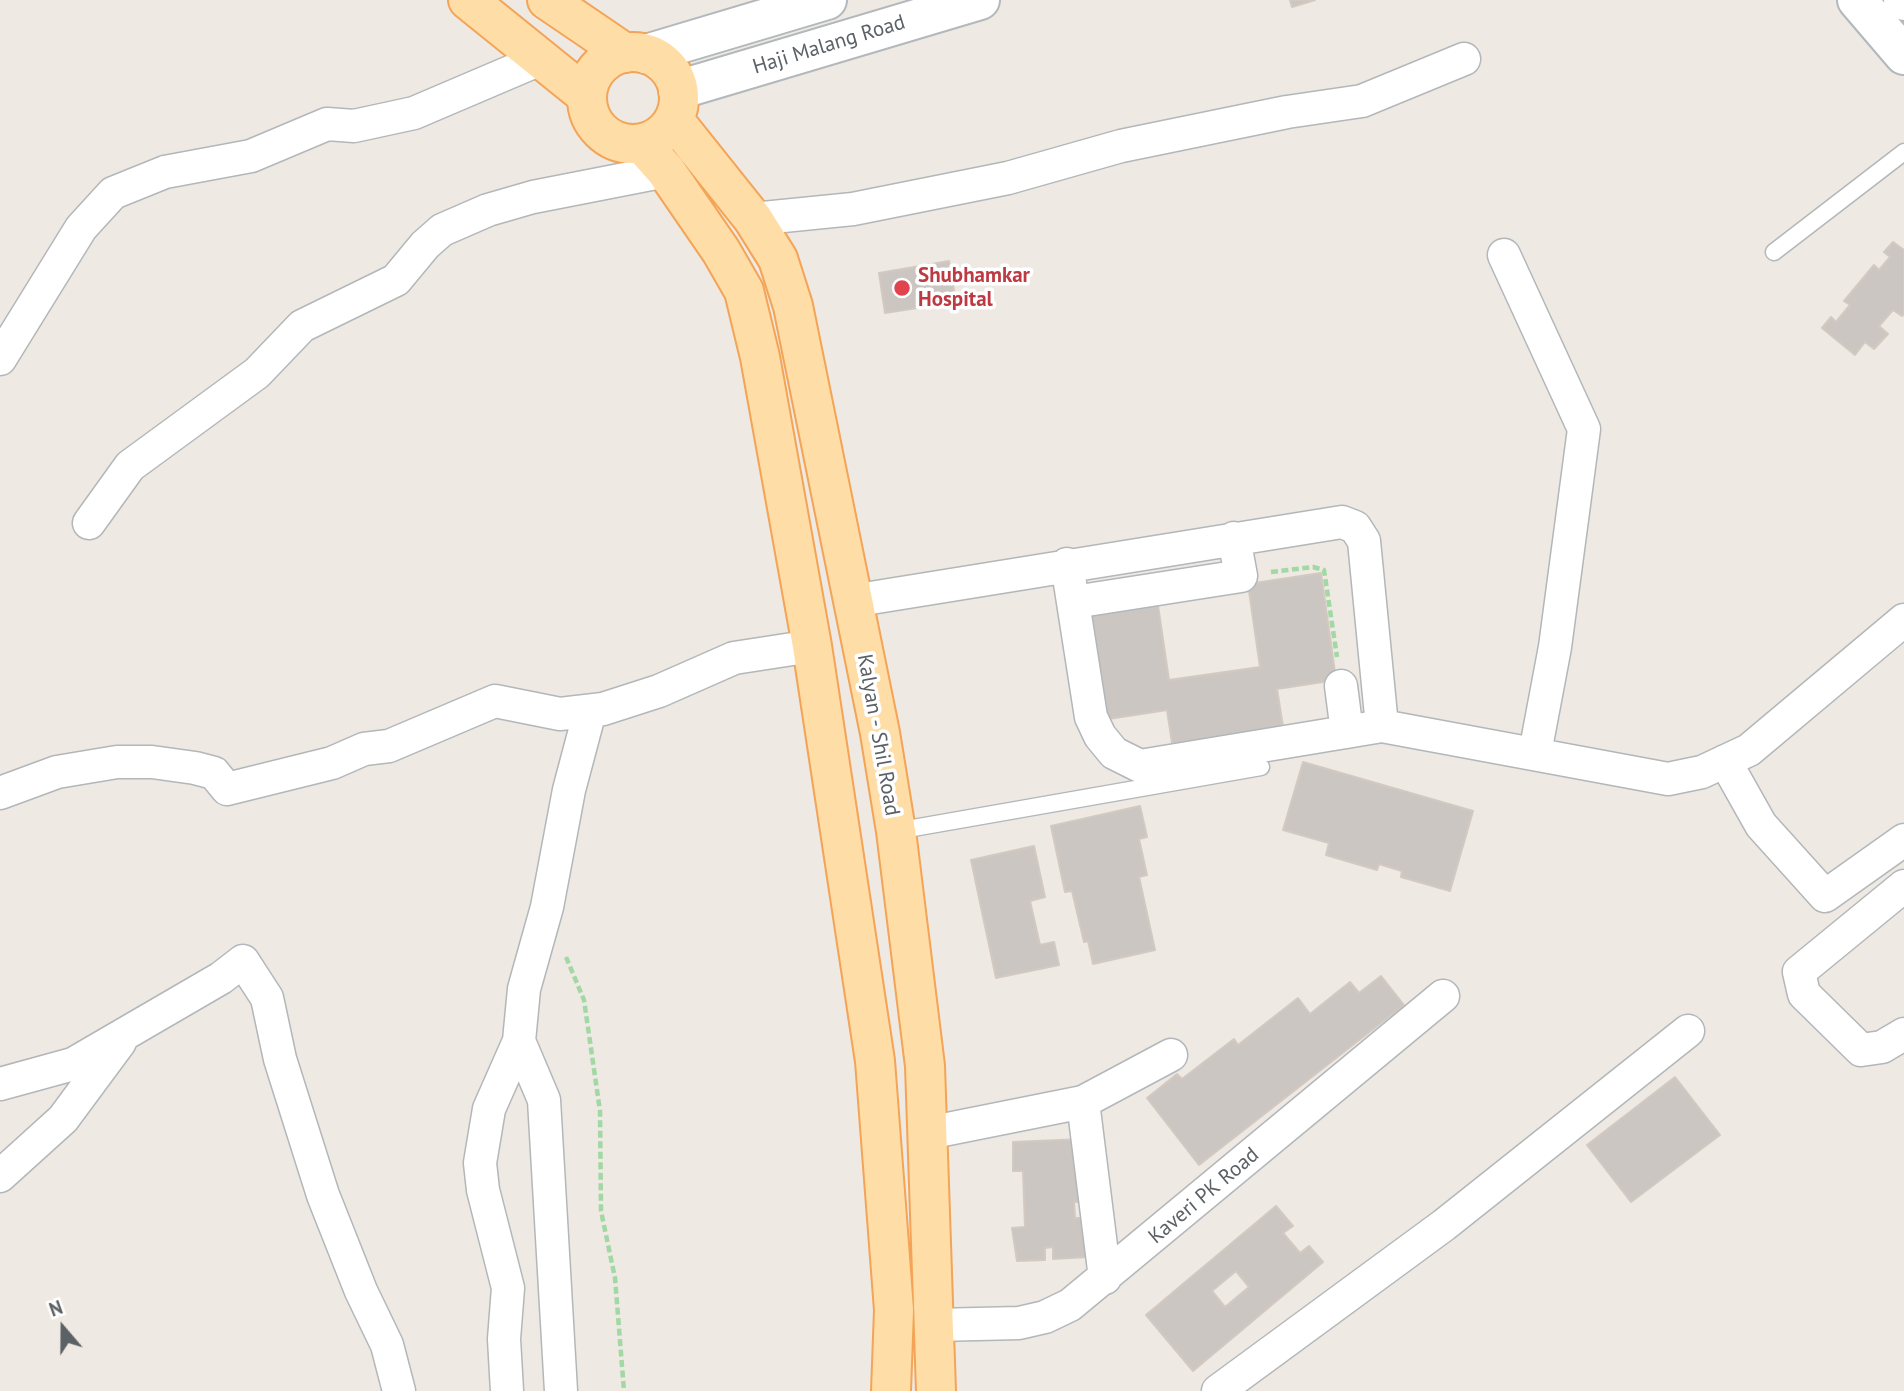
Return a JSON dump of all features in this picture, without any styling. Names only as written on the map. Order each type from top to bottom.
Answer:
[{"type":"main road","points":[[468,0],[587,96]]},
{"type":"main road","points":[[547,0],[635,53],[664,63],[676,80],[676,105],[654,158]]},
{"type":"main road","name":"Haji Malang Road","points":[[635,53],[827,0]]},
{"type":"main road","name":"Haji Malang Road","points":[[676,105],[766,64],[980,0]]},
{"type":"main road","points":[[1857,0],[1904,55]]},
{"type":"main road","points":[[754,21],[766,64]]},
{"type":"main road","points":[[635,53],[606,61],[592,76],[587,96],[590,117],[603,134],[654,158],[721,251],[744,291],[760,357],[812,646],[875,1061],[894,1310],[891,1391]]},
{"type":"main road","name":"Kalyan - Shil Road","points":[[676,105],[778,259],[793,306],[896,831],[925,1066],[936,1391]]},
{"type":"street","points":[[0,359],[81,228],[113,193],[165,172],[251,156],[327,124],[354,126],[414,113],[543,58]]},
{"type":"street","points":[[753,219],[853,209],[1008,178],[1121,146],[1287,112],[1362,101],[1464,58]]},
{"type":"street","points":[[89,523],[130,466],[257,373],[302,326],[396,280],[425,245],[442,230],[488,210],[654,158]]},
{"type":"street","points":[[1504,255],[1584,429],[1555,647],[1535,753]]},
{"type":"street","points":[[852,601],[1067,564],[1342,522],[1355,527],[1364,541],[1382,726]]},
{"type":"street","points":[[1074,602],[1241,576],[1234,538]]},
{"type":"street","points":[[1149,551],[1156,590]]},
{"type":"street","points":[[1067,564],[1091,717],[1100,736],[1125,761],[1140,766],[1153,766],[1382,726],[1668,779],[1702,772],[1749,750],[1904,620]]},
{"type":"street","points":[[0,793],[57,772],[117,762],[152,762],[195,768],[214,773],[227,789],[332,763],[364,749],[389,746],[495,701],[560,714],[590,711],[659,691],[734,658],[812,646]]},
{"type":"street","points":[[1341,686],[1347,732]]},
{"type":"street","points":[[508,1391],[504,1339],[508,1288],[483,1190],[481,1163],[489,1109],[519,1041],[524,989],[547,907],[569,790],[590,711]]},
{"type":"street","points":[[1725,761],[1760,825],[1825,896],[1855,924]]},
{"type":"street","points":[[1825,896],[1904,840]]},
{"type":"street","points":[[1904,886],[1799,972],[1804,995],[1861,1050],[1882,1047],[1904,1034]]},
{"type":"street","points":[[0,1084],[72,1063],[221,978],[243,961],[267,999],[280,1059],[323,1195],[361,1291],[387,1345],[399,1391]]},
{"type":"street","name":"Kaveri PK Road","points":[[935,1325],[1019,1323],[1045,1317],[1070,1305],[1443,996]]},
{"type":"street","points":[[1218,1391],[1444,1225],[1688,1031]]},
{"type":"street","points":[[0,1176],[63,1119],[126,1034]]},
{"type":"street","points":[[519,1041],[544,1100],[561,1391]]},
{"type":"street","points":[[928,1133],[1083,1102],[1171,1055]]},
{"type":"street","points":[[1083,1102],[1105,1278]]},
{"type":"lane","points":[[1774,252],[1904,152]]},
{"type":"lane","points":[[896,831],[1261,767]]},
{"type":"path","points":[[1241,576],[1313,567],[1324,570],[1341,686]]},
{"type":"path","points":[[547,907],[583,1000],[600,1111],[601,1211],[615,1279],[624,1391]]},
{"type":"building","points":[[1290,0],[1315,0],[1292,7]]},
{"type":"building","points":[[1893,242],[1904,250],[1904,314],[1902,316],[1893,310],[1879,326],[1888,334],[1874,349],[1865,342],[1855,355],[1822,328],[1831,317],[1836,322],[1850,305],[1844,301],[1874,265],[1879,270],[1890,257],[1884,252]]},
{"type":"building","points":[[949,261],[956,302],[885,313],[879,273]]},
{"type":"building","points":[[1321,573],[1336,680],[1277,689],[1285,739],[1174,756],[1167,710],[1102,720],[1085,610],[1157,599],[1169,680],[1260,667],[1248,584]]},
{"type":"building","points":[[1303,762],[1473,811],[1450,891],[1401,877],[1402,871],[1379,864],[1377,870],[1326,855],[1329,843],[1283,830]]},
{"type":"building","points":[[1140,806],[1147,837],[1139,839],[1147,875],[1139,877],[1155,950],[1093,964],[1088,941],[1084,942],[1072,891],[1065,892],[1051,826]]},
{"type":"building","points":[[1034,846],[1045,897],[1030,901],[1040,945],[1054,942],[1059,965],[996,978],[971,860]]},
{"type":"building","points":[[1381,976],[1404,1005],[1199,1165],[1147,1098],[1177,1074],[1182,1079],[1234,1039],[1238,1045],[1298,998],[1310,1014],[1350,982],[1359,993]]},
{"type":"building","points":[[1675,1077],[1720,1135],[1631,1202],[1587,1145]]},
{"type":"building","points":[[1084,1139],[1078,1179],[1079,1202],[1074,1202],[1075,1218],[1086,1218],[1088,1257],[1053,1259],[1053,1247],[1045,1248],[1045,1260],[1017,1261],[1012,1228],[1025,1227],[1023,1171],[1013,1171],[1013,1142]]},
{"type":"building","points":[[1276,1206],[1293,1226],[1283,1233],[1300,1253],[1309,1246],[1323,1262],[1193,1371],[1146,1315]],"holes":[[[1236,1271],[1249,1287],[1225,1307],[1212,1291]]]},
{"type":"place","name":"Shubhamkar Hospital","points":[[902,288]]}]
